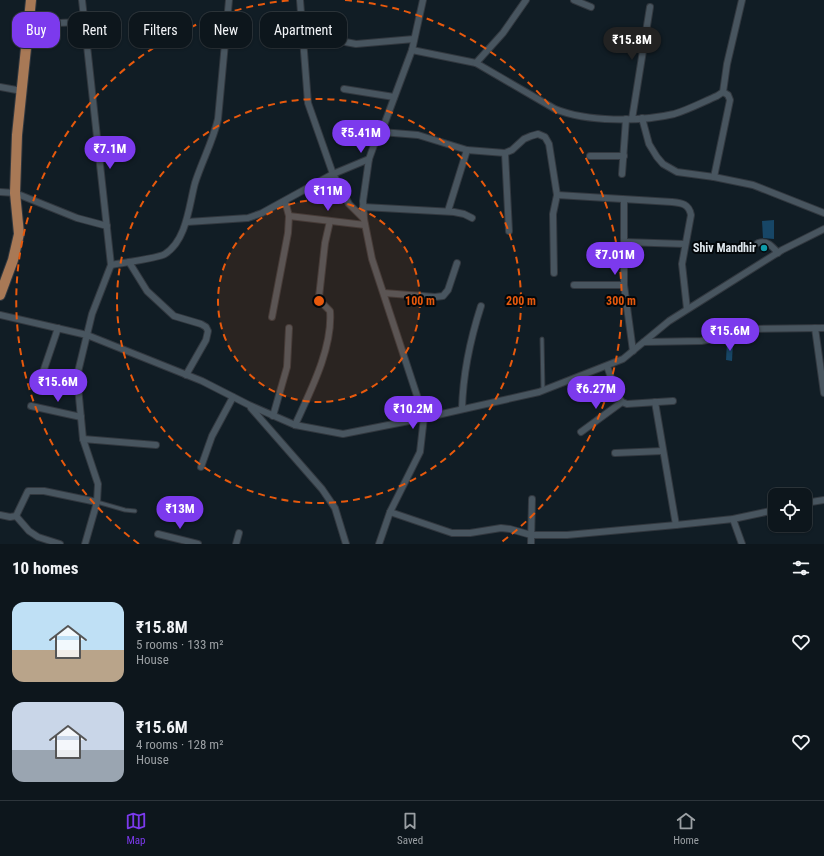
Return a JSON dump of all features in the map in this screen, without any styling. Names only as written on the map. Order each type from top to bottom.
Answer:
[{"type":"highway","points":[[30,12],[31,0]]},
{"type":"highway","points":[[0,294],[13,260],[19,234],[15,192],[17,135],[26,48]]},
{"type":"street","points":[[82,0],[83,12]]},
{"type":"street","points":[[112,265],[164,255],[174,247],[187,222],[196,182],[218,119],[229,0]]},
{"type":"street","points":[[300,0],[301,12]]},
{"type":"street","points":[[379,544],[390,512],[420,452],[424,418],[372,259],[363,207],[364,186],[369,159],[381,132],[412,50],[423,0]]},
{"type":"street","points":[[476,63],[503,33],[526,0]]},
{"type":"street","points":[[574,0],[591,7]]},
{"type":"street","points":[[412,50],[476,63],[555,109],[563,112],[590,117],[629,119],[675,114],[723,92],[742,0]]},
{"type":"street","points":[[622,174],[629,119],[650,7]]},
{"type":"street","points":[[347,42],[356,44],[414,39]]},
{"type":"street","points":[[85,544],[97,502],[98,484],[83,439],[77,376],[92,314],[112,265],[87,48]]},
{"type":"street","points":[[304,48],[308,103],[333,174],[349,204],[365,222]]},
{"type":"street","points":[[0,87],[22,91]]},
{"type":"street","points":[[344,90],[394,97]]},
{"type":"street","points":[[714,177],[730,100],[723,92]]},
{"type":"street","points":[[642,118],[649,144],[657,157],[663,164],[677,172],[714,177],[753,185],[824,213]]},
{"type":"street","points":[[381,132],[418,135],[467,150],[505,153],[512,150],[524,139],[531,136],[538,134],[545,137],[549,144],[557,195],[552,214],[554,273]]},
{"type":"street","points":[[448,211],[467,150]]},
{"type":"street","points":[[505,153],[509,231]]},
{"type":"street","points":[[590,156],[624,156]]},
{"type":"street","points":[[187,222],[248,218],[262,213],[333,174],[369,159]]},
{"type":"street","points":[[0,192],[15,192],[77,218],[107,226]]},
{"type":"street","points":[[557,195],[672,202],[687,205],[690,209],[691,215],[682,264],[688,309]]},
{"type":"street","points":[[624,200],[624,285],[633,351]]},
{"type":"street","points":[[272,317],[288,233],[289,216],[285,201]]},
{"type":"street","points":[[363,207],[448,211],[464,214],[472,218]]},
{"type":"street","points":[[289,216],[330,221],[365,222]]},
{"type":"street","points":[[295,425],[323,361],[331,321],[330,311],[321,302],[319,297],[325,243],[330,221]]},
{"type":"street","points":[[0,315],[87,335],[202,381],[249,406],[295,425],[343,434],[424,418],[543,390],[624,359],[669,321],[778,253],[824,229]]},
{"type":"street","points":[[624,242],[685,244]]},
{"type":"street","points":[[758,243],[766,242],[778,253]]},
{"type":"street","points":[[129,262],[147,291],[174,316],[206,327],[208,331],[206,340],[186,375]]},
{"type":"street","points":[[384,292],[435,297],[443,296],[448,290],[457,263]]},
{"type":"street","points":[[574,285],[624,285]]},
{"type":"street","points":[[462,409],[462,386],[471,335],[481,306]]},
{"type":"street","points":[[40,381],[58,328]]},
{"type":"street","points":[[273,416],[287,367],[289,328]]},
{"type":"street","points":[[815,328],[824,393]]},
{"type":"street","points":[[644,342],[707,340],[753,329],[824,328]]},
{"type":"street","points":[[607,366],[617,395],[622,402],[627,404],[673,401]]},
{"type":"street","points":[[201,467],[212,436],[233,397]]},
{"type":"street","points":[[581,432],[622,402]]},
{"type":"street","points":[[655,402],[676,525]]},
{"type":"street","points":[[31,406],[81,418]]},
{"type":"street","points":[[249,406],[322,488],[335,508],[346,544]]},
{"type":"street","points":[[83,439],[156,445]]},
{"type":"street","points":[[615,453],[664,451]]},
{"type":"street","points":[[16,516],[28,491],[44,491],[97,502]]},
{"type":"street","points":[[531,544],[532,499]]},
{"type":"street","points":[[812,503],[824,500]]},
{"type":"street","points":[[390,512],[452,533],[470,533],[501,528],[531,535],[567,535],[676,525],[733,518],[768,511]]},
{"type":"street","points":[[0,515],[10,517],[16,516]]},
{"type":"street","points":[[16,516],[29,531],[38,537],[60,544]]},
{"type":"street","points":[[733,518],[742,544]]},
{"type":"street","points":[[158,534],[198,544]]},
{"type":"street","points":[[236,544],[239,534]]},
{"type":"lane","points":[[542,339],[543,390]]},
{"type":"lane","points":[[97,502],[125,510],[135,511]]},
{"type":"building","points":[[774,220],[774,239],[763,238],[762,221]]},
{"type":"building","points":[[727,342],[733,343],[732,361],[726,360]]},
{"type":"place","name":"Shiv Mandhir","points":[[764,248]]}]
